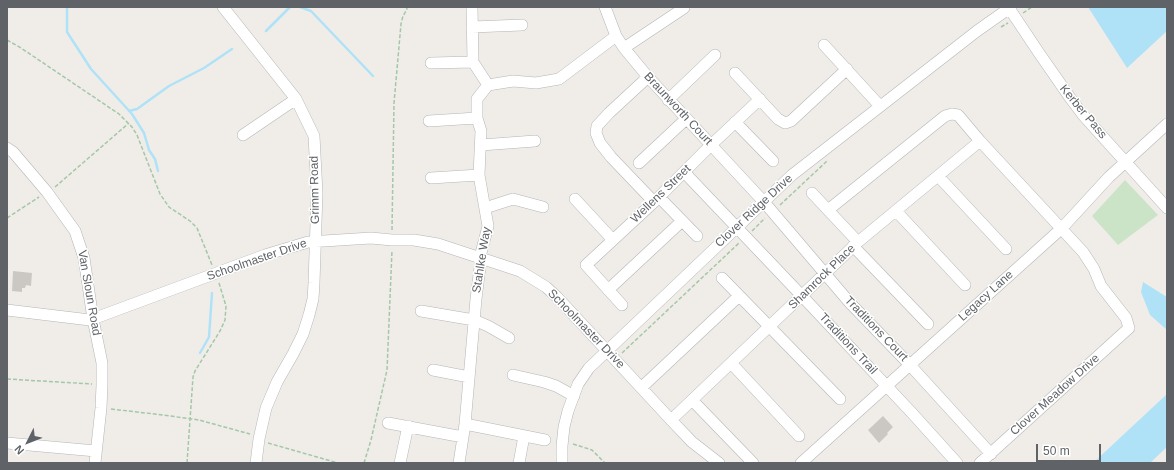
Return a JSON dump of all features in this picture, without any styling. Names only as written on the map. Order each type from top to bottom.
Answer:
[{"type":"street","name":"Grimm Road","points":[[223,7],[296,99],[314,136],[317,193],[316,241],[314,283],[309,315],[303,334],[277,382],[266,408],[259,439],[256,463]]},
{"type":"street","points":[[472,7],[473,62],[488,85],[513,81],[536,83],[558,79],[616,36]]},
{"type":"street","name":"Braunworth Court","points":[[605,7],[616,36],[624,48],[668,100],[764,202]]},
{"type":"street","points":[[624,48],[684,8]]},
{"type":"street","name":"Clover Ridge Drive","points":[[562,463],[564,427],[578,384],[589,368],[792,175],[977,31],[1010,8]]},
{"type":"street","name":"Kerber Pass","points":[[1010,8],[1060,86],[1083,115],[1167,208]]},
{"type":"street","points":[[472,27],[522,25]]},
{"type":"street","points":[[824,45],[880,106]]},
{"type":"street","points":[[668,100],[715,55]]},
{"type":"street","points":[[431,63],[473,62]]},
{"type":"street","points":[[735,73],[778,119],[785,123],[791,121],[846,69]]},
{"type":"street","points":[[648,77],[609,113],[597,126],[596,133],[600,143],[611,157],[682,221],[696,236]]},
{"type":"street","name":"Stahlke Way","points":[[459,463],[465,424],[480,257],[488,226],[478,175],[481,131],[477,118],[477,99],[488,85]]},
{"type":"street","points":[[243,135],[296,99]]},
{"type":"street","name":"Wellens Street","points":[[608,290],[586,265],[657,200],[711,145],[760,99]]},
{"type":"street","points":[[828,210],[945,116],[952,114],[958,115],[980,141],[1062,228]]},
{"type":"street","points":[[429,121],[477,118]]},
{"type":"street","points":[[639,163],[686,119]]},
{"type":"street","points":[[735,122],[772,161]]},
{"type":"street","name":"Legacy Lane","points":[[801,463],[1062,228],[1109,177],[1167,124]]},
{"type":"street","name":"Shamrock Place","points":[[671,420],[856,244],[980,141]]},
{"type":"street","points":[[481,145],[535,142]]},
{"type":"street","name":"Van Sloun Road","points":[[7,148],[13,152],[47,192],[75,231],[84,258],[93,319],[102,363],[101,408],[95,463]]},
{"type":"street","points":[[684,172],[736,228]]},
{"type":"street","points":[[430,178],[478,175]]},
{"type":"street","points":[[938,176],[1006,249]]},
{"type":"street","points":[[812,193],[928,324]]},
{"type":"street","points":[[485,208],[513,199],[543,207]]},
{"type":"street","points":[[575,199],[613,240]]},
{"type":"street","name":"Traditions Court","points":[[764,202],[850,303],[910,365],[991,454]]},
{"type":"street","points":[[896,211],[966,285]]},
{"type":"street","points":[[622,305],[608,290],[682,221]]},
{"type":"street","name":"Traditions Trail","points":[[736,228],[886,385],[957,463]]},
{"type":"street","name":"Clover Meadow Drive","points":[[980,463],[1129,328],[1126,318],[1101,286],[1083,252],[1062,228]]},
{"type":"street","name":"Schoolmaster Drive","points":[[7,310],[90,320],[265,255],[308,242],[371,238],[414,240],[438,244],[520,271],[546,287],[642,387],[692,442],[719,463]]},
{"type":"street","points":[[722,278],[840,399]]},
{"type":"street","points":[[642,387],[739,296]]},
{"type":"street","points":[[422,311],[474,320],[509,338]]},
{"type":"street","points":[[731,363],[799,436]]},
{"type":"street","points":[[433,370],[469,377]]},
{"type":"street","points":[[513,375],[556,386],[574,396]]},
{"type":"street","points":[[692,400],[753,463]]},
{"type":"street","points":[[388,423],[463,437]]},
{"type":"street","points":[[465,424],[545,440]]},
{"type":"street","points":[[400,463],[408,426]]},
{"type":"street","points":[[519,463],[524,436]]},
{"type":"street","points":[[7,443],[96,451]]},
{"type":"path","points":[[1024,12],[1032,7]]},
{"type":"path","points":[[7,40],[119,114]]},
{"type":"path","points":[[7,218],[47,192],[51,191],[129,123]]},
{"type":"path","points":[[752,231],[766,218]]},
{"type":"path","points":[[619,356],[742,240]]},
{"type":"path","points":[[7,379],[102,385]]},
{"type":"path","points":[[101,408],[199,420],[252,435],[265,443],[338,463]]},
{"type":"path","points":[[571,448],[572,440]]},
{"type":"path","points":[[571,444],[592,450],[604,463]]},
{"type":"green space","points":[[1125,180],[1158,215],[1118,245],[1092,216]]},
{"type":"water","points":[[1088,7],[1167,7],[1167,31],[1127,68]]},
{"type":"water","points":[[1143,282],[1167,297],[1167,330],[1150,315],[1141,292]]},
{"type":"water","points":[[1167,394],[1167,447],[1150,463],[1093,463]]},
{"type":"building","points":[[13,271],[32,273],[31,286],[26,285],[25,288],[22,288],[22,292],[12,291]]},
{"type":"building","points":[[883,416],[893,427],[879,443],[868,430]]},
{"type":"waterway","points":[[67,7],[67,32],[91,69],[132,114],[144,133],[149,150],[155,159],[158,171]]},
{"type":"waterway","points":[[266,31],[290,7]]},
{"type":"waterway","points":[[300,7],[311,11],[373,76]]},
{"type":"waterway","points":[[129,111],[137,109],[169,86],[204,68],[232,49]]},
{"type":"waterway","points":[[200,353],[209,337],[212,293]]}]
